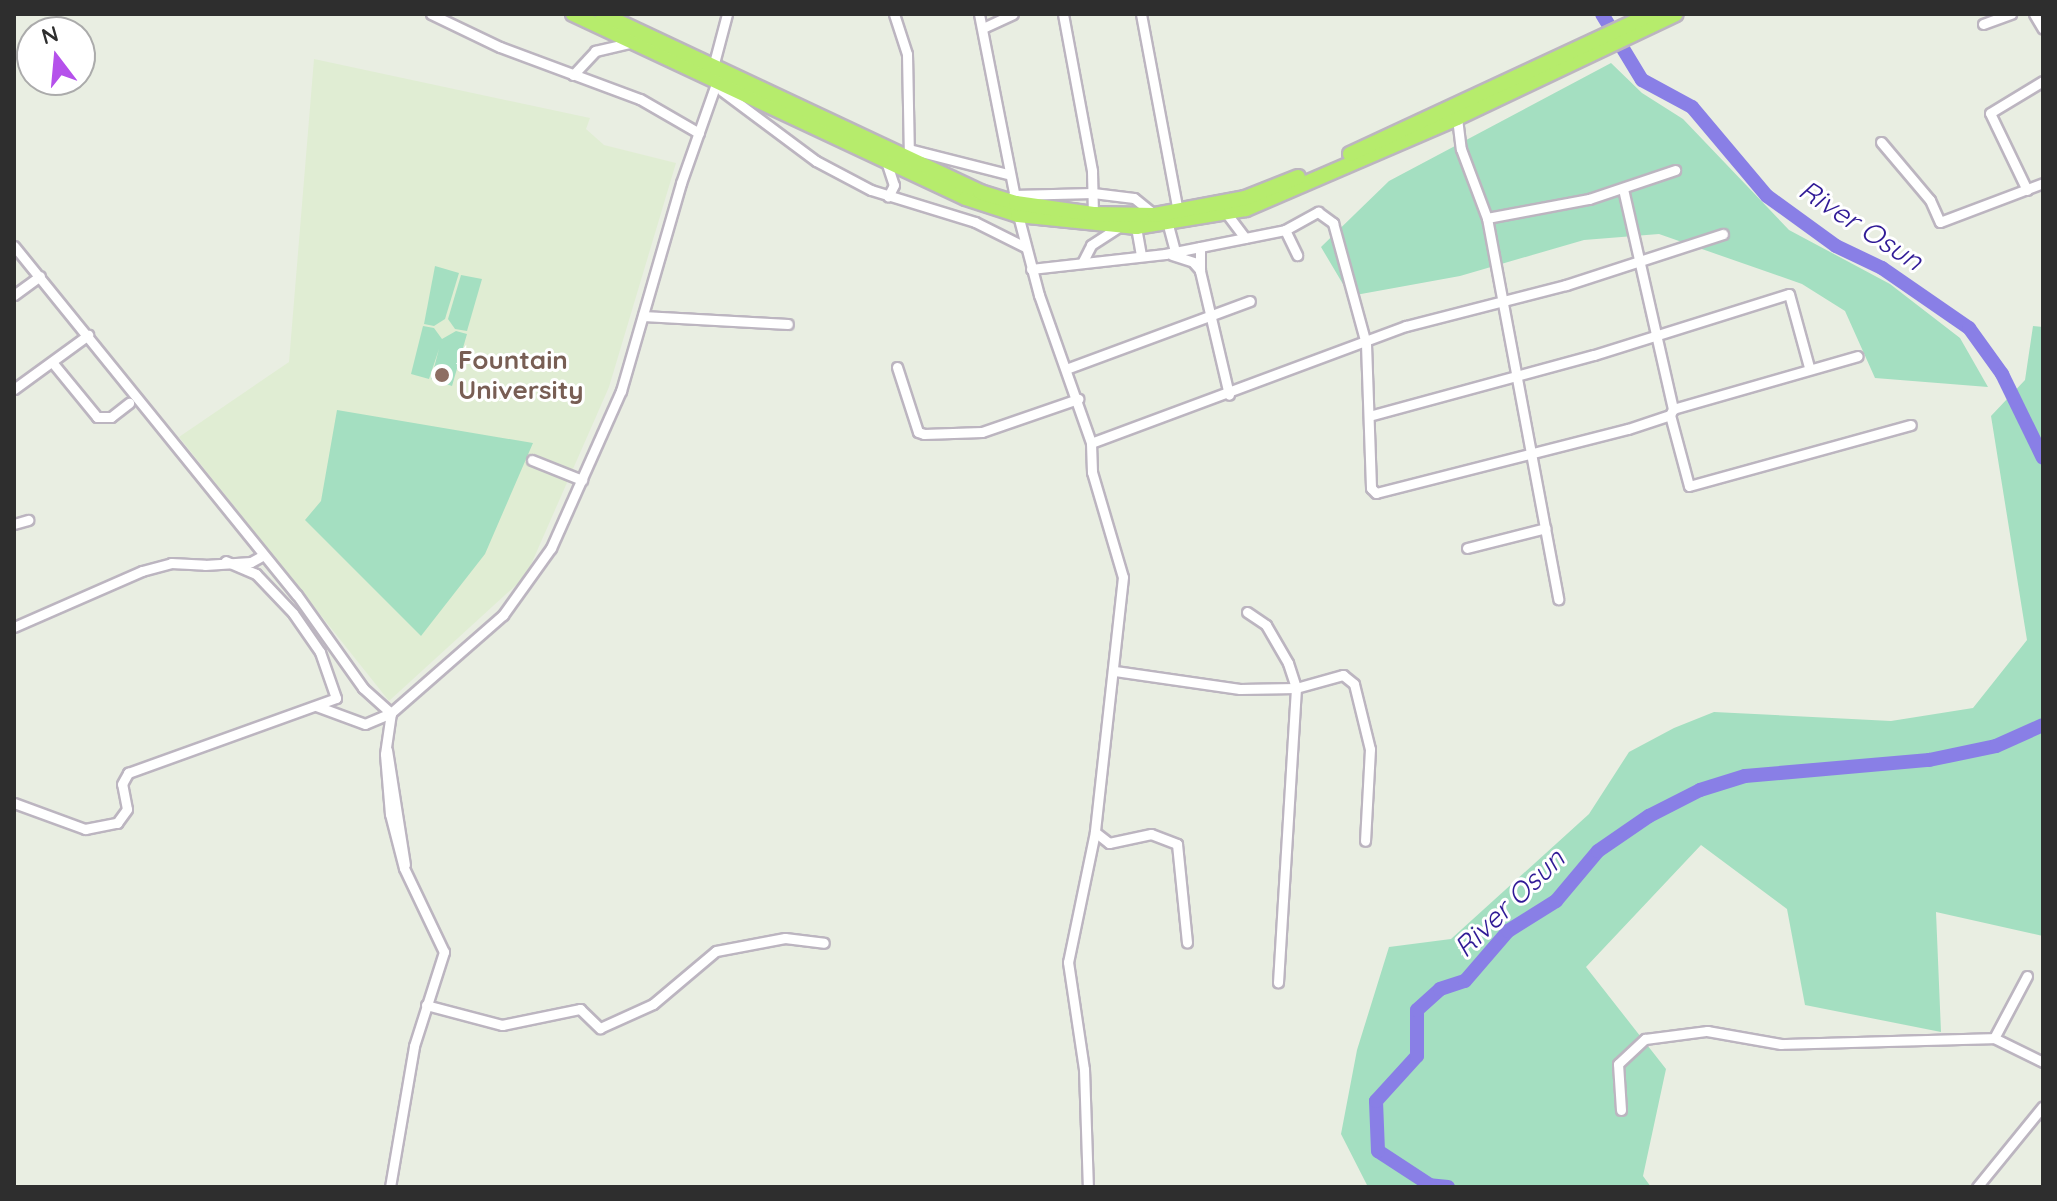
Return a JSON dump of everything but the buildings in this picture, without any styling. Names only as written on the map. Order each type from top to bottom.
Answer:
[{"type":"highway","points":[[573,14],[715,78],[909,153],[1016,205]]},
{"type":"highway","points":[[602,14],[715,78],[887,164],[1016,205],[1136,227],[1168,225],[1227,214],[1457,118],[1652,17],[1676,14]]},
{"type":"highway","points":[[1093,220],[1178,212],[1245,198],[1558,65]]},
{"type":"street","points":[[431,14],[573,75],[640,99],[699,133]]},
{"type":"street","points":[[316,706],[365,724],[391,713],[523,594],[582,480],[621,391],[715,78],[727,14]]},
{"type":"street","points":[[894,14],[907,54],[909,153],[1007,174]]},
{"type":"street","points":[[979,14],[1007,174],[1025,247],[1078,399],[1091,443],[1092,472],[1123,577],[1095,832],[1068,962],[1084,1069],[1088,1187]]},
{"type":"street","points":[[983,28],[1013,14]]},
{"type":"street","points":[[1063,14],[1093,193],[1091,245],[1082,263]]},
{"type":"street","points":[[1141,14],[1178,212]]},
{"type":"street","points":[[1983,24],[2011,14]]},
{"type":"street","points":[[2034,14],[2043,29]]},
{"type":"street","points":[[573,75],[595,51],[635,43]]},
{"type":"street","points":[[715,78],[816,161],[888,197],[975,222],[1025,247]]},
{"type":"street","points":[[2027,190],[1990,113],[2043,81]]},
{"type":"street","points":[[1457,118],[1461,149],[1487,218],[1514,377],[1558,599]]},
{"type":"street","points":[[1881,142],[1930,200],[1940,222],[2042,185]]},
{"type":"street","points":[[887,164],[894,185],[888,197]]},
{"type":"street","points":[[1487,218],[1526,214],[1623,189],[1675,170]]},
{"type":"street","points":[[1623,189],[1689,486],[1911,425]]},
{"type":"street","points":[[1016,205],[1093,193],[1134,198],[1155,215]]},
{"type":"street","points":[[1031,269],[1170,253],[1285,230],[1310,215],[1327,213],[1366,344],[1371,488],[1376,493],[1671,412],[1809,367],[1858,356]]},
{"type":"street","points":[[1227,214],[1245,238]]},
{"type":"street","points":[[1168,225],[1170,253]]},
{"type":"street","points":[[1091,245],[1120,226]]},
{"type":"street","points":[[1136,227],[1141,256]]},
{"type":"street","points":[[1285,230],[1297,255]]},
{"type":"street","points":[[1091,443],[1229,395],[1406,326],[1640,263],[1723,234]]},
{"type":"street","points":[[14,246],[262,556],[297,595],[363,688],[391,713]]},
{"type":"street","points":[[1200,247],[1200,271],[1229,395]]},
{"type":"street","points":[[1170,253],[1193,262],[1200,271]]},
{"type":"street","points":[[14,295],[40,276]]},
{"type":"street","points":[[1369,416],[1656,336],[1789,294],[1809,367]]},
{"type":"street","points":[[1066,369],[1250,301]]},
{"type":"street","points":[[643,316],[788,324]]},
{"type":"street","points":[[14,389],[88,335]]},
{"type":"street","points":[[52,362],[97,417],[111,417],[129,403]]},
{"type":"street","points":[[897,367],[918,432],[924,434],[982,432],[1051,413],[1078,399]]},
{"type":"street","points":[[532,460],[582,480]]},
{"type":"street","points":[[14,524],[28,520]]},
{"type":"street","points":[[1467,548],[1546,528]]},
{"type":"street","points":[[14,627],[142,571],[171,563],[251,562],[262,556]]},
{"type":"street","points":[[14,803],[70,827],[109,825],[125,817],[122,784],[128,773],[316,706],[337,695],[314,642],[256,574],[226,561]]},
{"type":"street","points":[[1247,612],[1266,625],[1288,663],[1296,688],[1278,982]]},
{"type":"street","points":[[1115,671],[1240,689],[1296,688],[1343,675],[1354,684],[1370,749],[1365,841]]},
{"type":"street","points":[[390,1187],[414,1046],[442,961],[443,942],[428,927],[404,868],[406,852],[385,747],[391,713]]},
{"type":"street","points":[[1095,832],[1109,843],[1151,834],[1177,844],[1187,942]]},
{"type":"street","points":[[426,1005],[502,1025],[580,1009],[600,1028],[653,1004],[716,951],[785,938],[824,943]]},
{"type":"street","points":[[1994,1038],[2027,976]]},
{"type":"street","points":[[1621,1110],[1618,1064],[1645,1039],[1707,1031],[1796,1045],[1994,1038],[2043,1062]]},
{"type":"street","points":[[1977,1187],[2043,1106]]},
{"type":"shaded area","name":"Fountain University","points":[[314,59],[590,118],[586,129],[604,145],[676,163],[609,387],[526,576],[389,701],[179,437],[289,362]]},
{"type":"green space","points":[[1611,63],[1642,93],[1683,119],[1789,230],[1890,284],[1960,338],[1988,387],[1875,378],[1845,311],[1802,284],[1659,234],[1584,240],[1460,276],[1350,296],[1321,247],[1389,181]]},
{"type":"green space","points":[[435,266],[459,273],[445,319],[434,326],[424,324]]},
{"type":"green space","points":[[461,275],[482,279],[467,331],[455,329],[448,319]]},
{"type":"green space","points":[[423,326],[434,328],[442,339],[456,331],[467,334],[452,386],[431,379],[439,349],[429,379],[411,374]]},
{"type":"green space","points":[[2033,326],[2043,327],[2043,936],[1936,912],[1941,1032],[1805,1005],[1787,909],[1701,845],[1586,967],[1666,1069],[1643,1176],[1651,1187],[1368,1187],[1341,1134],[1357,1050],[1389,947],[1451,939],[1589,814],[1629,752],[1674,728],[1714,712],[1891,721],[1973,708],[2027,640],[1991,416],[2025,380]]},
{"type":"green space","points":[[337,410],[533,443],[485,554],[421,636],[305,520],[321,501]]},
{"type":"waterway","name":"River Osun","points":[[1602,14],[1642,80],[1692,107],[1767,196],[1836,246],[1882,268],[1969,328],[2002,374],[2043,458]]},
{"type":"waterway","name":"River Osun","points":[[1448,1187],[1430,1185],[1378,1151],[1376,1101],[1417,1056],[1417,1010],[1440,989],[1465,981],[1508,931],[1556,901],[1598,851],[1649,816],[1700,790],[1745,776],[1929,760],[1996,746],[2043,725]]},
{"type":"place","name":"Fountain University","points":[[442,375]]}]
